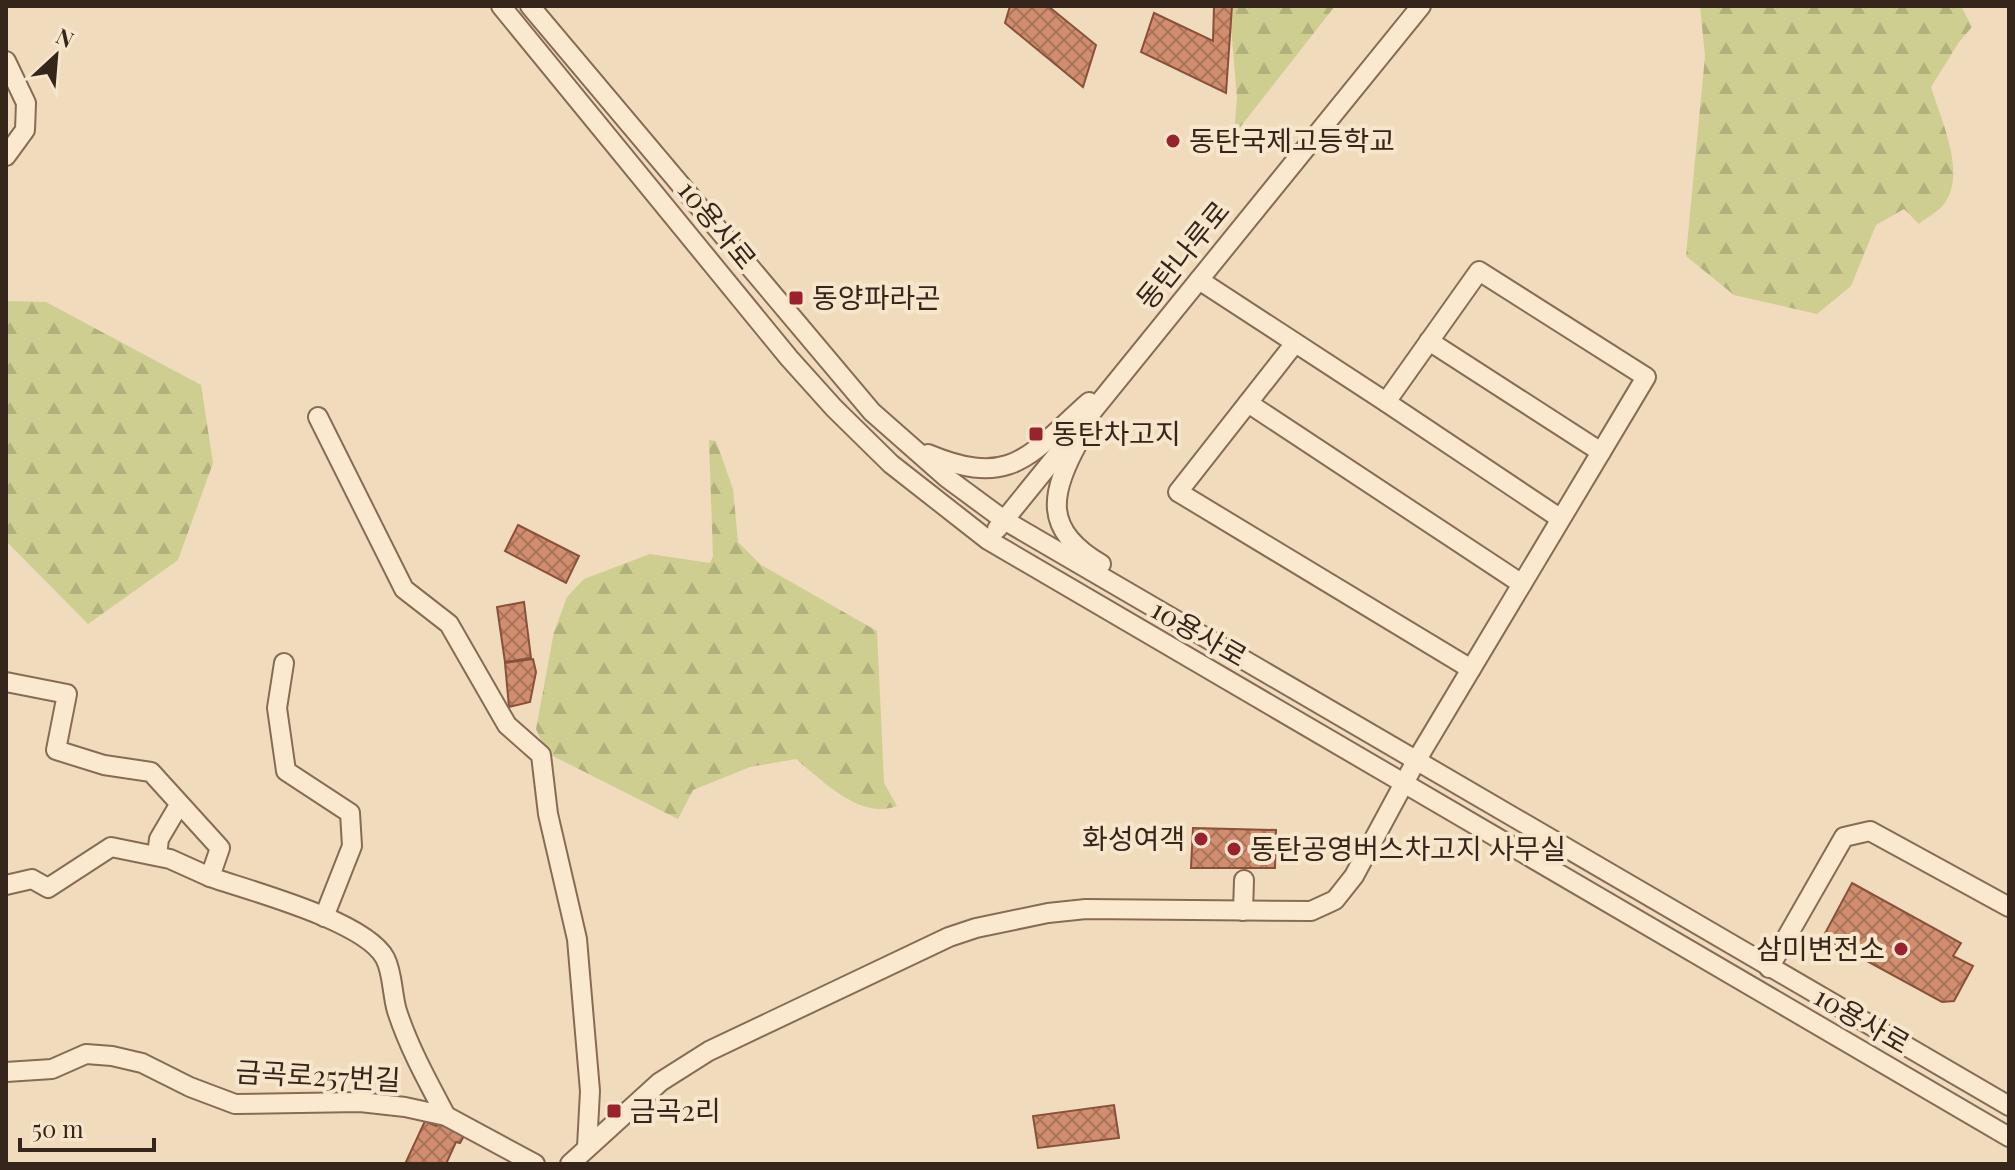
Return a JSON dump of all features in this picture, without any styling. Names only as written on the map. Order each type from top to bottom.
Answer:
[{"type":"street","name":"10용사로","points":[[501,6],[789,358],[834,408],[891,464],[988,540],[2009,1137]]},
{"type":"street","name":"10용사로","points":[[530,6],[856,392],[904,441],[972,498],[1004,520],[2009,1106]]},
{"type":"street","name":"동탄나루로","points":[[988,540],[1421,6]]},
{"type":"street","points":[[6,61],[26,103],[25,130],[6,156]]},
{"type":"street","points":[[570,1164],[660,1082],[683,1066],[949,937],[1048,913],[1086,909],[1311,911],[1335,900],[1354,876],[1416,761],[1646,377],[1479,271],[1386,402]]},
{"type":"street","points":[[1199,280],[1561,519]]},
{"type":"street","points":[[1429,341],[1601,452]]},
{"type":"street","points":[[1295,343],[1178,492],[1471,669]]},
{"type":"street","points":[[904,441],[928,455],[971,468],[987,470],[1013,464],[1029,454],[1124,372]]},
{"type":"street","points":[[1124,372],[1062,472],[1056,490],[1060,523],[1071,542],[1094,560],[1185,614],[1222,647]]},
{"type":"street","points":[[1248,403],[1522,584]]},
{"type":"street","points":[[318,417],[404,589],[449,624],[507,725],[541,755],[548,814],[577,939],[590,1091],[587,1147]]},
{"type":"street","points":[[284,663],[277,708],[286,771],[350,813],[352,846],[324,917]]},
{"type":"street","points":[[6,682],[67,694],[56,750],[104,765],[151,772],[220,848],[210,877]]},
{"type":"street","points":[[157,855],[159,839],[179,805]]},
{"type":"street","points":[[1769,968],[1844,837],[1870,831],[2009,907]]},
{"type":"street","name":"금곡로257번길","points":[[6,885],[32,879],[48,888],[111,847],[157,855],[324,917],[365,936],[385,958],[407,1039],[446,1116]]},
{"type":"street","points":[[1243,911],[1244,880]]},
{"type":"street","name":"금곡로257번길","points":[[6,1072],[52,1069],[86,1054],[112,1056],[142,1063],[190,1087],[235,1104],[360,1102],[446,1116],[535,1164]]},
{"type":"green space","points":[[1233,6],[1335,6],[1234,135],[1237,98],[1231,27]]},
{"type":"green space","points":[[1700,6],[1961,6],[1972,27],[1931,87],[1953,162],[1950,191],[1944,204],[1919,224],[1904,209],[1876,225],[1851,286],[1817,314],[1734,295],[1686,256],[1705,56]]},
{"type":"green space","points":[[6,301],[46,302],[201,385],[213,463],[178,560],[88,624],[6,541]]},
{"type":"green space","points":[[709,440],[716,441],[733,489],[738,542],[761,565],[877,631],[884,783],[897,806],[869,808],[856,803],[830,787],[796,759],[750,767],[693,790],[678,819],[547,753],[536,729],[554,632],[567,597],[584,579],[650,554],[710,563],[713,556]]},
{"type":"building","points":[[1010,6],[1048,6],[1096,45],[1083,87],[1005,23]]},
{"type":"building","points":[[1214,6],[1232,6],[1226,93],[1141,52],[1154,13],[1213,41]]},
{"type":"building","points":[[518,525],[579,556],[566,583],[505,551]]},
{"type":"building","points":[[524,602],[531,658],[505,662],[497,607]]},
{"type":"building","points":[[533,659],[536,672],[530,702],[509,707],[505,663]]},
{"type":"building","name":"동탄공영버스차고지 사무실","points":[[1193,828],[1276,830],[1275,868],[1191,868]]},
{"type":"building","name":"삼미변전소","points":[[1852,883],[1961,943],[1953,956],[1973,966],[1954,1001],[1942,1002],[1823,937]]},
{"type":"building","points":[[1114,1105],[1119,1138],[1038,1148],[1033,1116]]},
{"type":"building","points":[[425,1121],[436,1126],[438,1122],[465,1134],[460,1143],[456,1142],[446,1164],[405,1164]]},
{"type":"place","name":"동탄국제고등학교","points":[[1173,141]]},
{"type":"place","name":"동양파라곤","points":[[796,298]]},
{"type":"place","name":"동탄차고지","points":[[1036,434]]},
{"type":"place","name":"화성여객","points":[[1201,839]]},
{"type":"place","name":"동탄공영버스차고지 사무실","points":[[1234,849]]},
{"type":"place","name":"삼미변전소","points":[[1901,949]]},
{"type":"place","name":"금곡2리","points":[[614,1111]]}]
